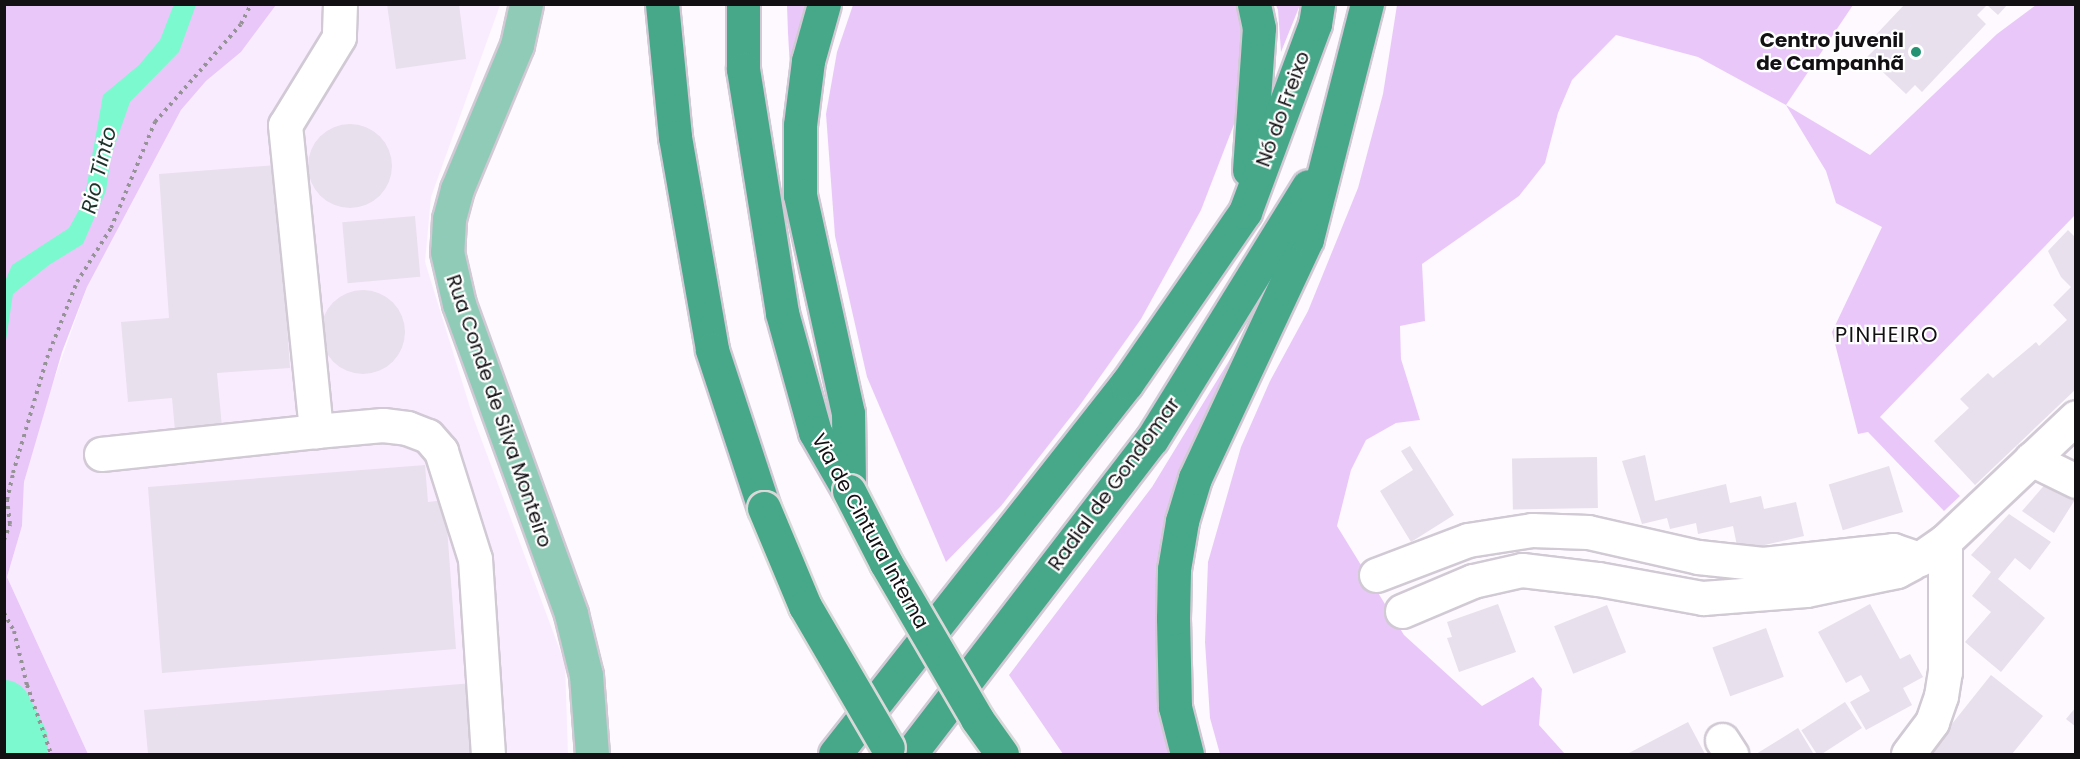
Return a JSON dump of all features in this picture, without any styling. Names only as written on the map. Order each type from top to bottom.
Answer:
[{"type":"highway","points":[[662,4],[675,137],[712,351],[764,508],[805,606],[895,753]]},
{"type":"highway","name":"Via de Cintura Interna","points":[[743,4],[743,69],[782,313],[814,432],[849,491],[886,563],[977,720],[1002,754]]},
{"type":"highway","points":[[824,4],[807,72],[800,125],[800,195],[848,413],[849,491]]},
{"type":"highway","points":[[836,754],[1127,383],[1245,212],[1258,68],[1259,28],[1254,4]]},
{"type":"highway","name":"Nó do Freixo","points":[[1245,212],[1315,24],[1318,4]]},
{"type":"highway","points":[[1187,754],[1175,707],[1173,618],[1174,569],[1182,521],[1195,478],[1306,239],[1367,4]]},
{"type":"highway","name":"Radial de Gondomar","points":[[895,753],[1152,439],[1280,237],[1334,137]]},
{"type":"main road","name":"Rua Conde de Silva Monteiro","points":[[526,4],[518,45],[457,189],[449,219],[447,252],[459,304],[571,614],[586,675],[592,754]]},
{"type":"street","points":[[316,431],[285,125],[339,37],[340,4]]},
{"type":"street","points":[[1402,611],[1473,581],[1522,570],[1598,579],[1703,598],[1806,590],[1897,571],[1932,550],[2076,417]]},
{"type":"street","points":[[101,454],[382,424],[407,428],[428,436],[441,451],[475,559],[488,754]]},
{"type":"street","points":[[2031,459],[2076,480]]},
{"type":"street","points":[[1376,575],[1468,540],[1500,533],[1561,529],[1698,557],[1763,564],[1893,550],[1932,550]]},
{"type":"street","points":[[1908,754],[1932,723],[1941,696],[1945,672],[1932,550]]},
{"type":"path","points":[[4,540],[10,524],[7,500],[13,473],[47,358],[77,282],[111,228],[155,122],[241,24],[250,4]]},
{"type":"path","points":[[4,613],[14,630],[27,685],[51,754]]},
{"type":"shaded area","points":[[4,5],[276,5],[241,52],[206,81],[181,110],[87,287],[62,352],[24,482],[22,526],[7,577],[88,754],[5,754]]},
{"type":"shaded area","points":[[276,5],[500,5],[431,197],[425,262],[473,417],[565,664],[568,754],[88,754],[7,577],[22,526],[24,482],[44,408],[87,287],[181,110],[206,81],[241,52]]},
{"type":"shaded area","points":[[787,5],[815,5],[792,102],[788,33]]},
{"type":"shaded area","points":[[853,5],[1238,5],[1245,48],[1243,101],[1201,210],[1141,319],[1080,405],[1001,506],[946,562],[867,377],[835,236],[826,114],[837,52]]},
{"type":"shaded area","points":[[1276,5],[1300,5],[1281,52],[1278,10]]},
{"type":"shaded area","points":[[1397,5],[1853,5],[1786,105],[1698,57],[1616,35],[1572,80],[1558,113],[1545,163],[1519,196],[1422,264],[1425,321],[1400,326],[1401,359],[1420,420],[1396,423],[1366,440],[1351,470],[1337,526],[1404,635],[1482,706],[1533,677],[1542,689],[1539,725],[1565,754],[1220,754],[1210,718],[1205,642],[1208,562],[1241,447],[1270,381],[1308,311],[1358,188],[1383,94]]},
{"type":"shaded area","points":[[2036,5],[2075,5],[2075,215],[1880,417],[1960,496],[1944,511],[1868,432],[1858,434],[1832,332],[1882,227],[1836,203],[1826,171],[1786,105],[1870,155],[1997,34]]},
{"type":"shaded area","points":[[1257,315],[1179,495],[1178,754],[1063,754],[1009,675],[1152,487]]},
{"type":"water","points":[[174,4],[196,5],[179,52],[130,102],[111,156],[106,191],[83,244],[49,265],[13,294],[5,347],[5,281],[12,265],[69,228],[84,201],[103,95],[139,65],[160,40]]},
{"type":"building","points":[[387,4],[459,4],[466,59],[396,69]]},
{"type":"building","name":"Centro juvenil de Campanhã","points":[[1905,4],[2008,4],[1998,15],[1987,5],[1977,15],[1986,24],[1922,92],[1915,85],[1906,94],[1867,57],[1877,47],[1870,41]]},
{"type":"building","points":[[342,124],[358,124],[374,131],[385,142],[392,158],[389,182],[380,196],[358,208],[342,208],[326,201],[315,190],[308,174],[308,158],[315,142],[326,131]]},
{"type":"building","points":[[276,165],[290,368],[217,373],[222,427],[175,431],[172,398],[128,402],[121,322],[169,318],[159,174]]},
{"type":"building","points":[[415,216],[420,277],[348,283],[342,222]]},
{"type":"building","points":[[2068,230],[2076,238],[2076,389],[1975,485],[1934,441],[1969,408],[1960,399],[1988,373],[1993,378],[2036,342],[2039,346],[2067,320],[2053,305],[2071,287],[2061,277],[2048,251]]},
{"type":"building","points":[[355,290],[371,290],[387,297],[398,308],[405,324],[402,348],[393,362],[371,374],[355,374],[339,367],[328,356],[321,340],[321,324],[328,308],[339,297]]},
{"type":"building","points":[[1410,446],[1454,515],[1411,542],[1380,491],[1413,470],[1401,451]]},
{"type":"building","points":[[1645,455],[1655,501],[1726,484],[1730,503],[1761,496],[1764,509],[1796,502],[1804,536],[1738,551],[1733,526],[1698,534],[1696,523],[1670,529],[1667,518],[1642,524],[1622,461]]},
{"type":"building","points":[[1597,457],[1598,508],[1513,509],[1512,458]]},
{"type":"building","points":[[425,465],[428,502],[445,500],[456,649],[162,673],[148,487]]},
{"type":"building","points":[[1889,466],[1903,512],[1843,530],[1829,484]]},
{"type":"building","points":[[2048,481],[2076,498],[2054,533],[2022,511]]},
{"type":"building","points":[[2009,514],[2051,542],[2030,570],[2015,558],[1998,579],[2045,618],[2001,672],[1965,642],[1991,612],[1972,596],[1991,572],[1971,555]]},
{"type":"building","points":[[1498,604],[1516,652],[1459,672],[1447,638],[1452,637],[1447,622]]},
{"type":"building","points":[[1870,604],[1900,659],[1910,654],[1923,677],[1903,688],[1912,705],[1866,730],[1850,702],[1870,691],[1861,675],[1846,683],[1818,632]]},
{"type":"building","points":[[1607,605],[1626,652],[1573,674],[1554,626]]},
{"type":"building","points":[[1766,628],[1784,677],[1730,696],[1712,647]]},
{"type":"building","points":[[1991,675],[2043,716],[2012,754],[1928,754]]},
{"type":"building","points":[[473,683],[478,754],[148,754],[144,710]]},
{"type":"building","points":[[1845,702],[1862,728],[1822,754],[1817,754],[1801,730]]},
{"type":"building","points":[[2076,707],[2076,727],[2066,719]]},
{"type":"building","points":[[1688,722],[1705,754],[1627,754]]},
{"type":"building","points":[[1798,728],[1813,753],[1756,754]]},
{"type":"waterway","name":"Rio Tinto","points":[[4,707],[21,741],[20,754]]},
{"type":"place","name":"Centro juvenil de Campanhã","points":[[1916,52]]},
{"type":"district","name":"PINHEIRO","points":[[1887,335]]}]
